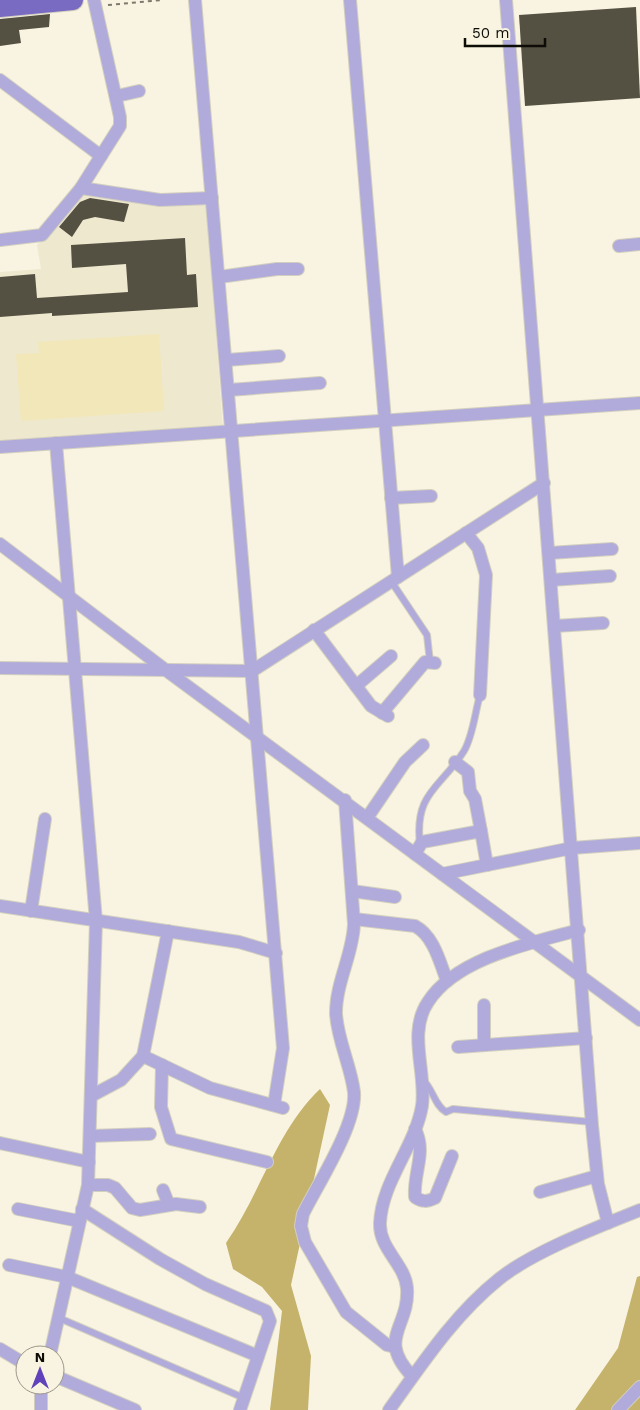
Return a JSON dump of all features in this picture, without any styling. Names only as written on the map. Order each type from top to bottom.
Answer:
[{"type":"main road","points":[[0,7],[72,0]]},
{"type":"street","points":[[143,1056],[210,1088],[278,1107],[283,1048],[276,953],[195,0]]},
{"type":"street","points":[[350,0],[391,498],[395,579]]},
{"type":"street","points":[[506,0],[592,1122],[598,1176],[608,1223]]},
{"type":"street","points":[[0,240],[42,235],[81,188],[120,126],[117,96],[97,3]]},
{"type":"street","points":[[0,80],[101,156]]},
{"type":"street","points":[[117,96],[139,90]]},
{"type":"street","points":[[81,188],[160,200],[212,198]]},
{"type":"street","points":[[619,246],[640,244]]},
{"type":"street","points":[[219,277],[298,268]]},
{"type":"street","points":[[227,360],[279,356]]},
{"type":"street","points":[[229,390],[320,383]]},
{"type":"street","points":[[0,446],[640,403]]},
{"type":"street","points":[[52,1345],[88,1185],[96,921],[56,443]]},
{"type":"street","points":[[0,668],[252,671],[544,483]]},
{"type":"street","points":[[391,498],[431,496]]},
{"type":"street","points":[[466,533],[478,548],[486,575],[480,695]]},
{"type":"street","points":[[0,544],[70,595],[167,671],[367,818],[418,850],[442,874],[640,1020]]},
{"type":"street","points":[[549,553],[612,549]]},
{"type":"street","points":[[551,580],[610,576]]},
{"type":"street","points":[[555,626],[603,623]]},
{"type":"street","points":[[314,630],[371,706],[385,714],[425,662],[432,663]]},
{"type":"street","points":[[356,686],[391,656]]},
{"type":"street","points":[[367,818],[405,762],[423,745]]},
{"type":"street","points":[[455,762],[468,772],[470,791],[476,799],[487,864]]},
{"type":"street","points":[[345,800],[354,919],[353,938],[338,992],[336,1015],[354,1092],[353,1106],[349,1124],[303,1214],[301,1226],[305,1242],[346,1312],[387,1345],[396,1347]]},
{"type":"street","points":[[31,911],[45,819]]},
{"type":"street","points":[[418,850],[422,842],[481,831]]},
{"type":"street","points":[[442,874],[572,848],[640,843]]},
{"type":"street","points":[[352,891],[396,897]]},
{"type":"street","points":[[0,906],[239,942],[276,953]]},
{"type":"street","points":[[354,919],[415,926],[423,931],[430,940],[448,981]]},
{"type":"street","points":[[412,1376],[400,1363],[395,1339],[406,1304],[406,1280],[384,1244],[380,1226],[382,1206],[415,1129],[422,1104],[420,1018],[427,1002],[448,981],[482,960],[578,930]]},
{"type":"street","points":[[91,1096],[121,1080],[143,1056],[168,932]]},
{"type":"street","points":[[484,1005],[484,1045]]},
{"type":"street","points":[[458,1047],[586,1038]]},
{"type":"street","points":[[162,1065],[161,1107],[171,1139],[267,1162]]},
{"type":"street","points":[[415,1129],[421,1141],[414,1188],[415,1196],[421,1201],[428,1202],[435,1198],[452,1156]]},
{"type":"street","points":[[90,1136],[150,1134]]},
{"type":"street","points":[[0,1143],[90,1162]]},
{"type":"street","points":[[540,1192],[598,1176]]},
{"type":"street","points":[[88,1185],[108,1185],[115,1188],[132,1208],[140,1210],[169,1205],[200,1207]]},
{"type":"street","points":[[163,1190],[169,1205]]},
{"type":"street","points":[[18,1209],[80,1215],[205,1284],[266,1311],[270,1321],[242,1404]]},
{"type":"street","points":[[389,1410],[412,1376],[467,1308],[500,1278],[542,1254],[640,1210]]},
{"type":"street","points":[[9,1265],[67,1276],[258,1356]]},
{"type":"street","points":[[0,1349],[15,1358]]},
{"type":"street","points":[[65,1380],[135,1410]]},
{"type":"street","points":[[618,1410],[640,1387]]},
{"type":"street","points":[[41,1395],[41,1410]]},
{"type":"lane","points":[[395,579],[427,635],[432,663]]},
{"type":"lane","points":[[418,850],[421,808],[428,794],[465,749],[480,695]]},
{"type":"lane","points":[[421,1078],[430,1085],[440,1109],[446,1112],[453,1109],[592,1122]]},
{"type":"lane","points":[[59,1318],[242,1404]]},
{"type":"path","points":[[97,3],[162,0]]},
{"type":"shaded area","points":[[89,192],[202,203],[207,208],[223,429],[0,443],[0,272],[41,269],[37,245],[45,238],[79,195]]},
{"type":"shaded area","points":[[159,334],[164,411],[21,421],[16,354],[39,353],[38,342]]},
{"type":"shaded area","points":[[320,1089],[330,1105],[291,1285],[311,1356],[308,1410],[270,1410],[282,1311],[262,1287],[233,1269],[226,1243],[249,1204],[280,1143],[305,1106]]},
{"type":"shaded area","points":[[640,1276],[640,1410],[575,1410],[618,1348],[637,1277]]},
{"type":"building","points":[[636,7],[640,98],[525,106],[519,15]]},
{"type":"building","points":[[50,14],[49,27],[19,30],[21,43],[0,46],[0,19]]},
{"type":"building","points":[[90,198],[129,204],[124,222],[95,217],[83,220],[72,237],[59,227],[80,202]]},
{"type":"building","points":[[185,238],[187,275],[196,274],[198,307],[52,316],[52,313],[0,317],[0,277],[35,274],[37,298],[128,292],[126,264],[72,268],[71,245]]}]
